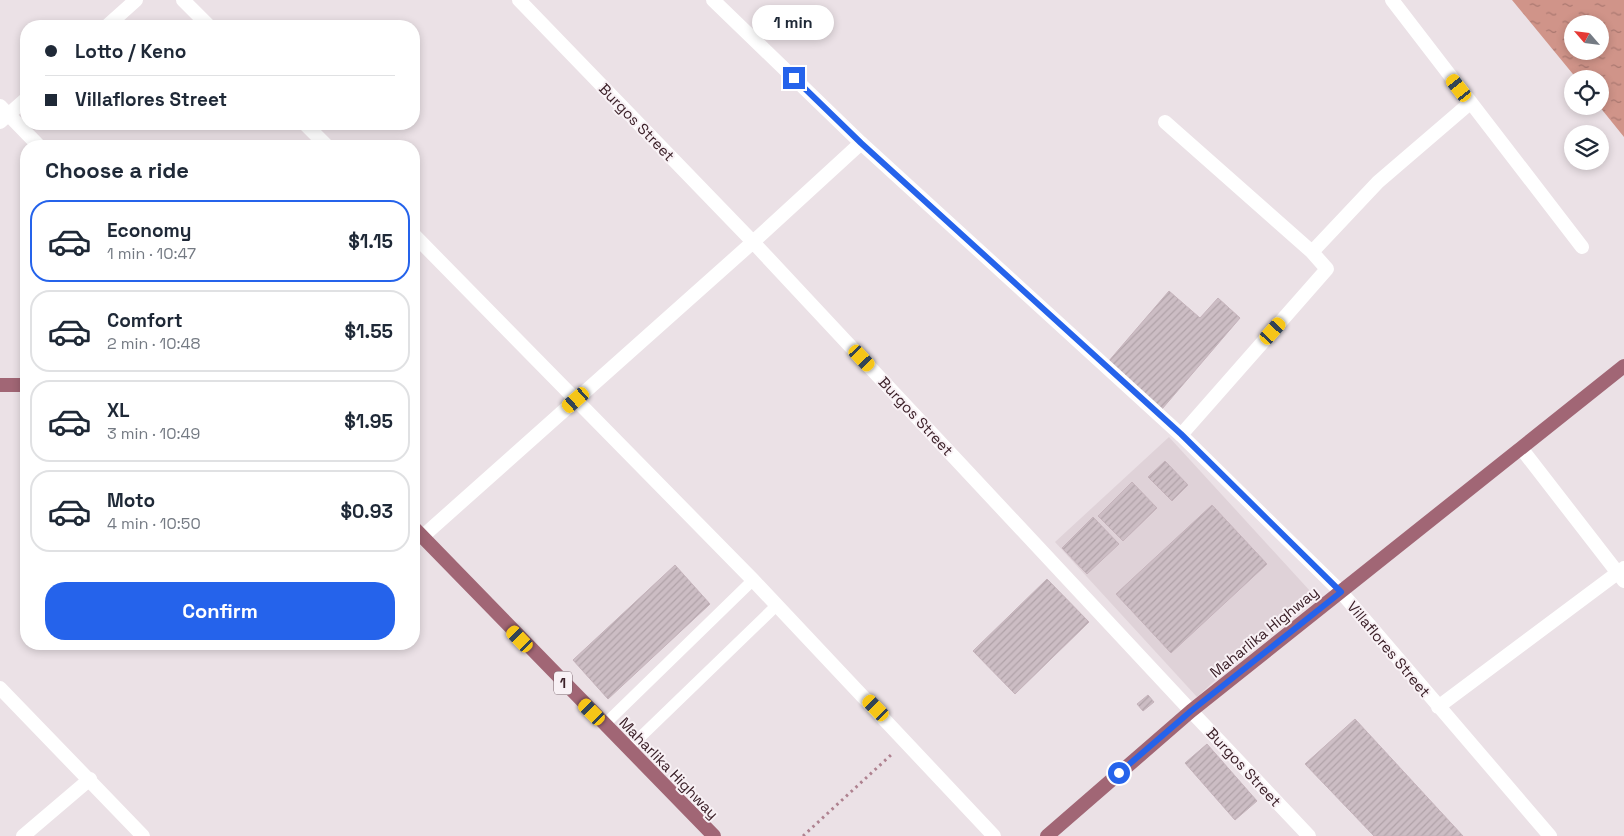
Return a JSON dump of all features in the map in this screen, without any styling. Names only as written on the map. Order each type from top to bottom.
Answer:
[{"type":"main road","name":"Maharlika Highway","points":[[1047,836],[1191,711],[1624,366]]},
{"type":"main road","points":[[0,385],[20,385]]},
{"type":"main road","name":"Maharlika Highway","points":[[420,534],[714,836]]},
{"type":"street","points":[[114,20],[136,0]]},
{"type":"street","points":[[183,0],[203,20]]},
{"type":"street","name":"Burgos Street","points":[[519,0],[753,242],[1309,836]]},
{"type":"street","name":"Villaflores Street","points":[[713,0],[861,143],[1181,434],[1341,592],[1550,836]]},
{"type":"street","points":[[1392,0],[1582,246]]},
{"type":"street","points":[[20,103],[3,115],[31,140]]},
{"type":"street","points":[[1312,252],[1378,182],[1470,103]]},
{"type":"street","points":[[1165,122],[1312,252],[1327,269],[1181,434]]},
{"type":"street","points":[[310,130],[321,140]]},
{"type":"street","points":[[420,530],[576,400],[861,143]]},
{"type":"street","points":[[420,241],[753,580],[994,836]]},
{"type":"street","points":[[1438,707],[1622,574],[1521,448]]},
{"type":"street","points":[[0,688],[143,836]]},
{"type":"street","points":[[23,836],[90,779]]},
{"type":"lane","points":[[604,725],[753,580]]},
{"type":"lane","points":[[628,749],[777,605]]},
{"type":"path","points":[[803,836],[906,741]]},
{"type":"shaded area","points":[[1169,437],[1311,592],[1197,697],[1055,542]]},
{"type":"water","points":[[1512,0],[1624,0],[1624,137],[1606,115],[1609,115],[1609,70],[1570,70]]},
{"type":"building","points":[[1169,291],[1200,318],[1218,298],[1240,318],[1162,409],[1108,362]]},
{"type":"building","points":[[1165,461],[1188,485],[1172,501],[1148,477]]},
{"type":"building","points":[[1132,482],[1157,508],[1123,541],[1098,516]]},
{"type":"building","points":[[1212,505],[1267,564],[1171,653],[1116,594]]},
{"type":"building","points":[[1093,517],[1119,544],[1087,574],[1062,548]]},
{"type":"building","points":[[675,565],[710,604],[608,699],[573,660]]},
{"type":"building","points":[[1047,579],[1089,622],[1015,694],[973,651]]},
{"type":"building","points":[[1148,695],[1154,702],[1143,711],[1137,704]]},
{"type":"building","points":[[1355,719],[1463,836],[1374,836],[1305,764]]},
{"type":"building","points":[[1207,744],[1257,801],[1235,820],[1185,763]]},
{"type":"route","points":[[794,78],[861,143],[1181,434],[1341,592],[1191,711],[1119,773]]}]
